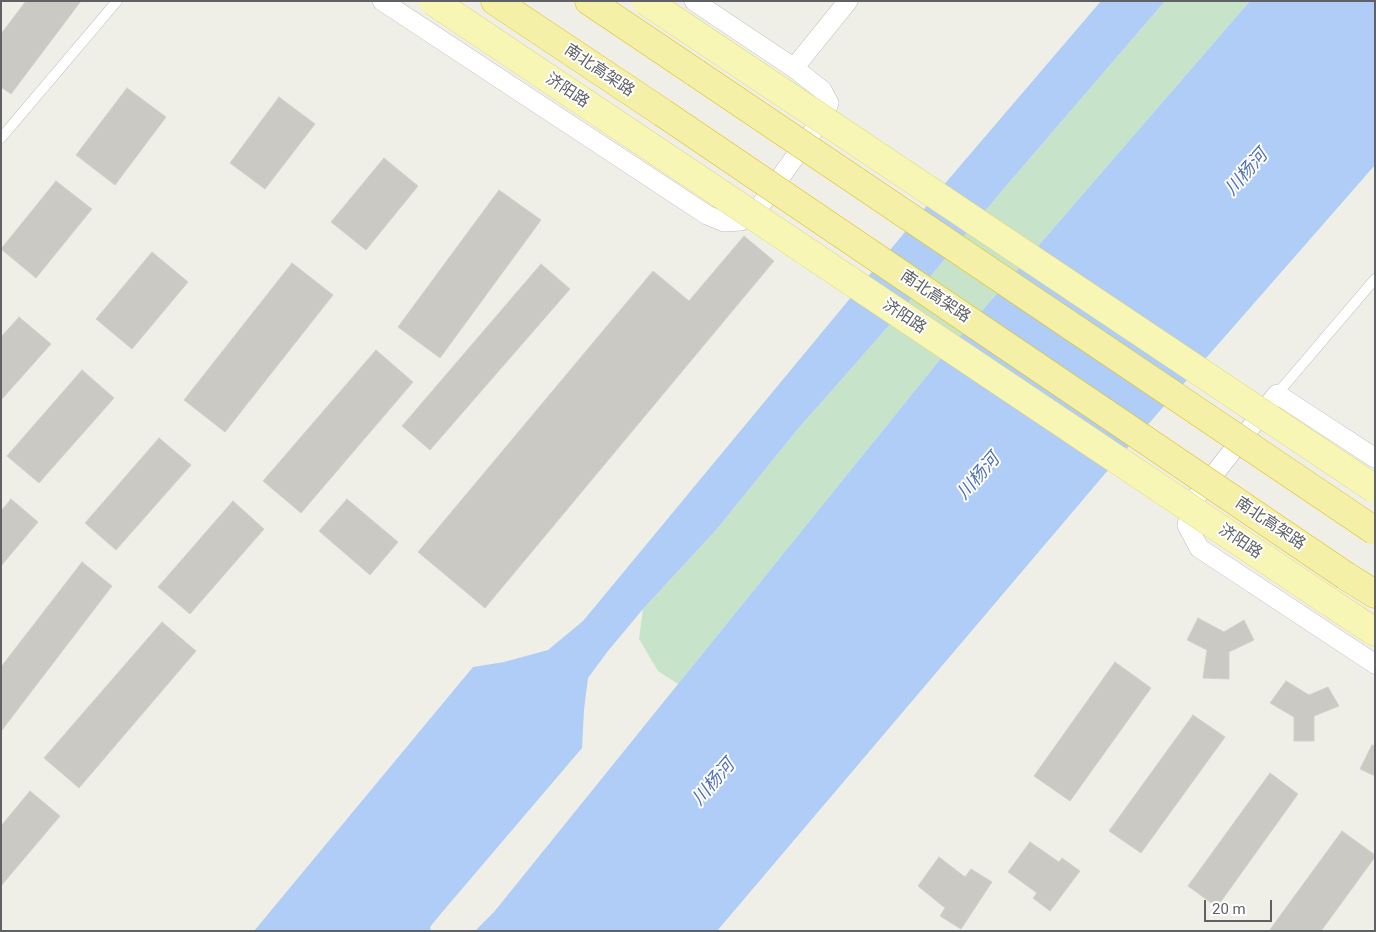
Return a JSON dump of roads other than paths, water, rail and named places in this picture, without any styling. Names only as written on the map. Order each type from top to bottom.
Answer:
[{"type":"highway","name":"南北高架路","points":[[495,1],[1375,594]]},
{"type":"highway","points":[[589,1],[1375,531]]},
{"type":"main road","name":"济阳路","points":[[433,1],[1375,632]]},
{"type":"main road","points":[[646,1],[1375,489]]},
{"type":"street","points":[[382,1],[707,215],[724,222],[741,222],[755,212],[824,116],[829,103],[822,90],[794,68],[694,1]]},
{"type":"street","points":[[794,68],[848,1]]},
{"type":"street","points":[[1375,458],[1277,394],[1193,501],[1187,526],[1199,548],[1375,664]]},
{"type":"lane","points":[[1,138],[117,1]]},
{"type":"lane","points":[[1277,394],[1375,279]]},
{"type":"water","points":[[1101,1],[1165,1],[893,321],[797,430],[717,529],[643,609],[608,651],[588,678],[582,748],[444,910],[430,927],[431,931],[254,931],[473,667],[504,662],[548,650],[583,621],[948,180]]},
{"type":"water","name":"川杨河","points":[[1250,1],[1375,1],[1375,165],[1109,469],[717,931],[475,931],[494,912],[942,357]]}]
